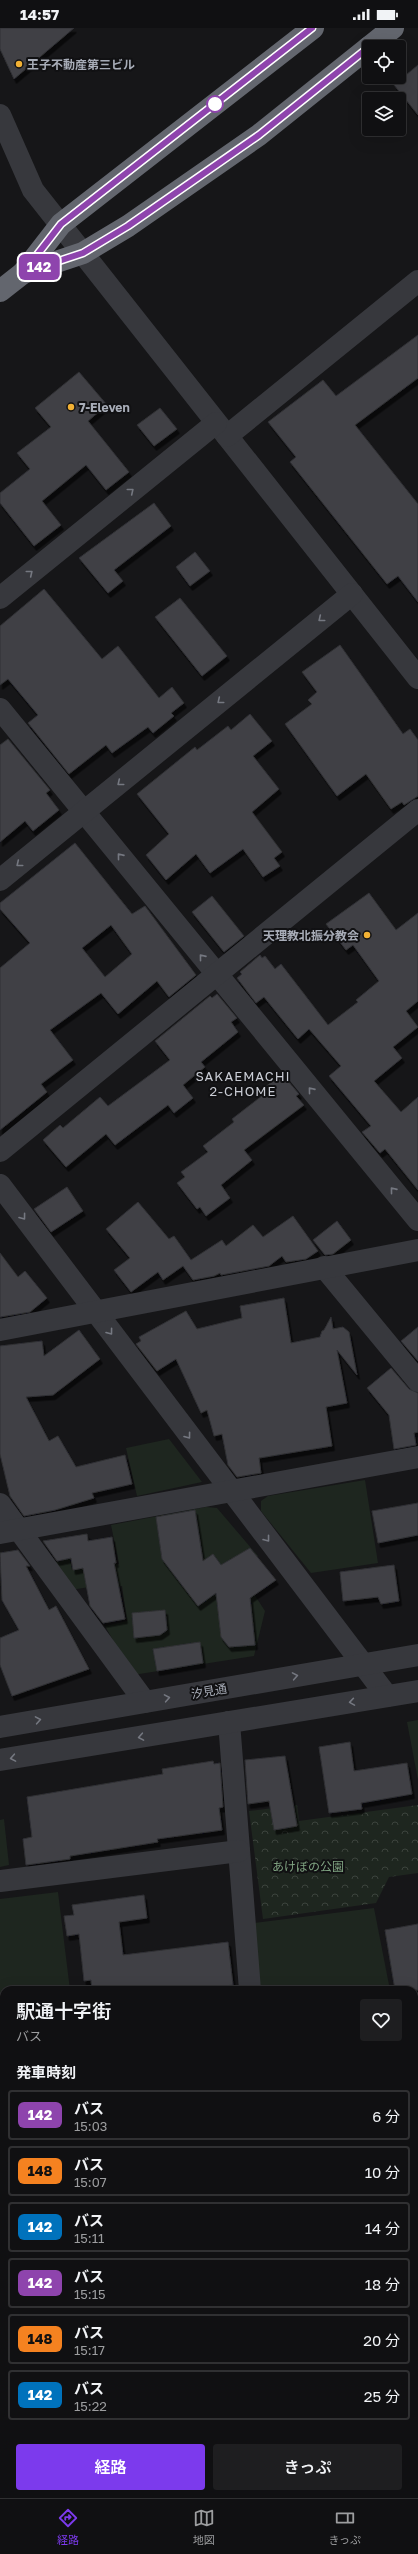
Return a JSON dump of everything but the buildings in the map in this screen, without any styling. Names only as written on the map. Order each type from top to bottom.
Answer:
[{"type":"highway","points":[[0,291],[23,273],[61,224],[312,28]]},
{"type":"highway","points":[[378,40],[393,28]]},
{"type":"highway","points":[[23,273],[83,253],[128,226],[259,135],[362,53]]},
{"type":"street","points":[[0,115],[33,190],[418,678]]},
{"type":"street","points":[[0,598],[418,282]]},
{"type":"street","points":[[0,880],[352,594]]},
{"type":"street","points":[[0,709],[418,1220]]},
{"type":"street","points":[[0,1151],[418,810]]},
{"type":"street","points":[[0,1185],[94,1312],[387,1696]]},
{"type":"street","points":[[0,1330],[418,1250]]},
{"type":"street","points":[[324,1267],[418,1381]]},
{"type":"street","points":[[9,1531],[418,1457]]},
{"type":"street","points":[[0,1504],[9,1531],[146,1702]]},
{"type":"street","name":"汐見通","points":[[0,1727],[418,1655]]},
{"type":"street","points":[[0,1760],[418,1691]]},
{"type":"street","points":[[229,1722],[250,1986]]},
{"type":"street","points":[[0,1882],[239,1851]]},
{"type":"green space","points":[[169,1439],[202,1482],[137,1496],[126,1448]]},
{"type":"green space","points":[[365,1480],[378,1563],[311,1573],[261,1511],[261,1501],[268,1496]]},
{"type":"green space","points":[[206,1507],[217,1508],[258,1556],[238,1569],[265,1611],[254,1656],[133,1675],[105,1626],[127,1621],[122,1586],[91,1591],[90,1587],[70,1590],[48,1563],[62,1561],[60,1552],[68,1551],[72,1570],[119,1564],[111,1525]]},
{"type":"green space","points":[[418,1720],[418,1780],[407,1722]]},
{"type":"green space","name":"あけぼの公園","points":[[297,1805],[299,1821],[418,1805],[418,1873],[389,1877],[376,1903],[263,1919],[249,1811]]},
{"type":"green space","points":[[4,1819],[9,1865],[0,1867],[0,1820]]},
{"type":"green space","points":[[58,1892],[70,1986],[0,1986],[0,1899]]},
{"type":"green space","points":[[374,1908],[389,1986],[259,1986],[253,1923]]},
{"type":"bus line","name":"142","points":[[312,28],[61,224],[23,273],[83,253],[128,226],[259,135],[362,53]]},
{"type":"place","name":"王子不動産第三ビル","points":[[19,64]]},
{"type":"place","name":"7-Eleven","points":[[71,407]]},
{"type":"place","name":"天理教北振分教会","points":[[367,935]]},
{"type":"district","name":"SAKAEMACHI 2-CHOME","points":[[243,1084]]}]
